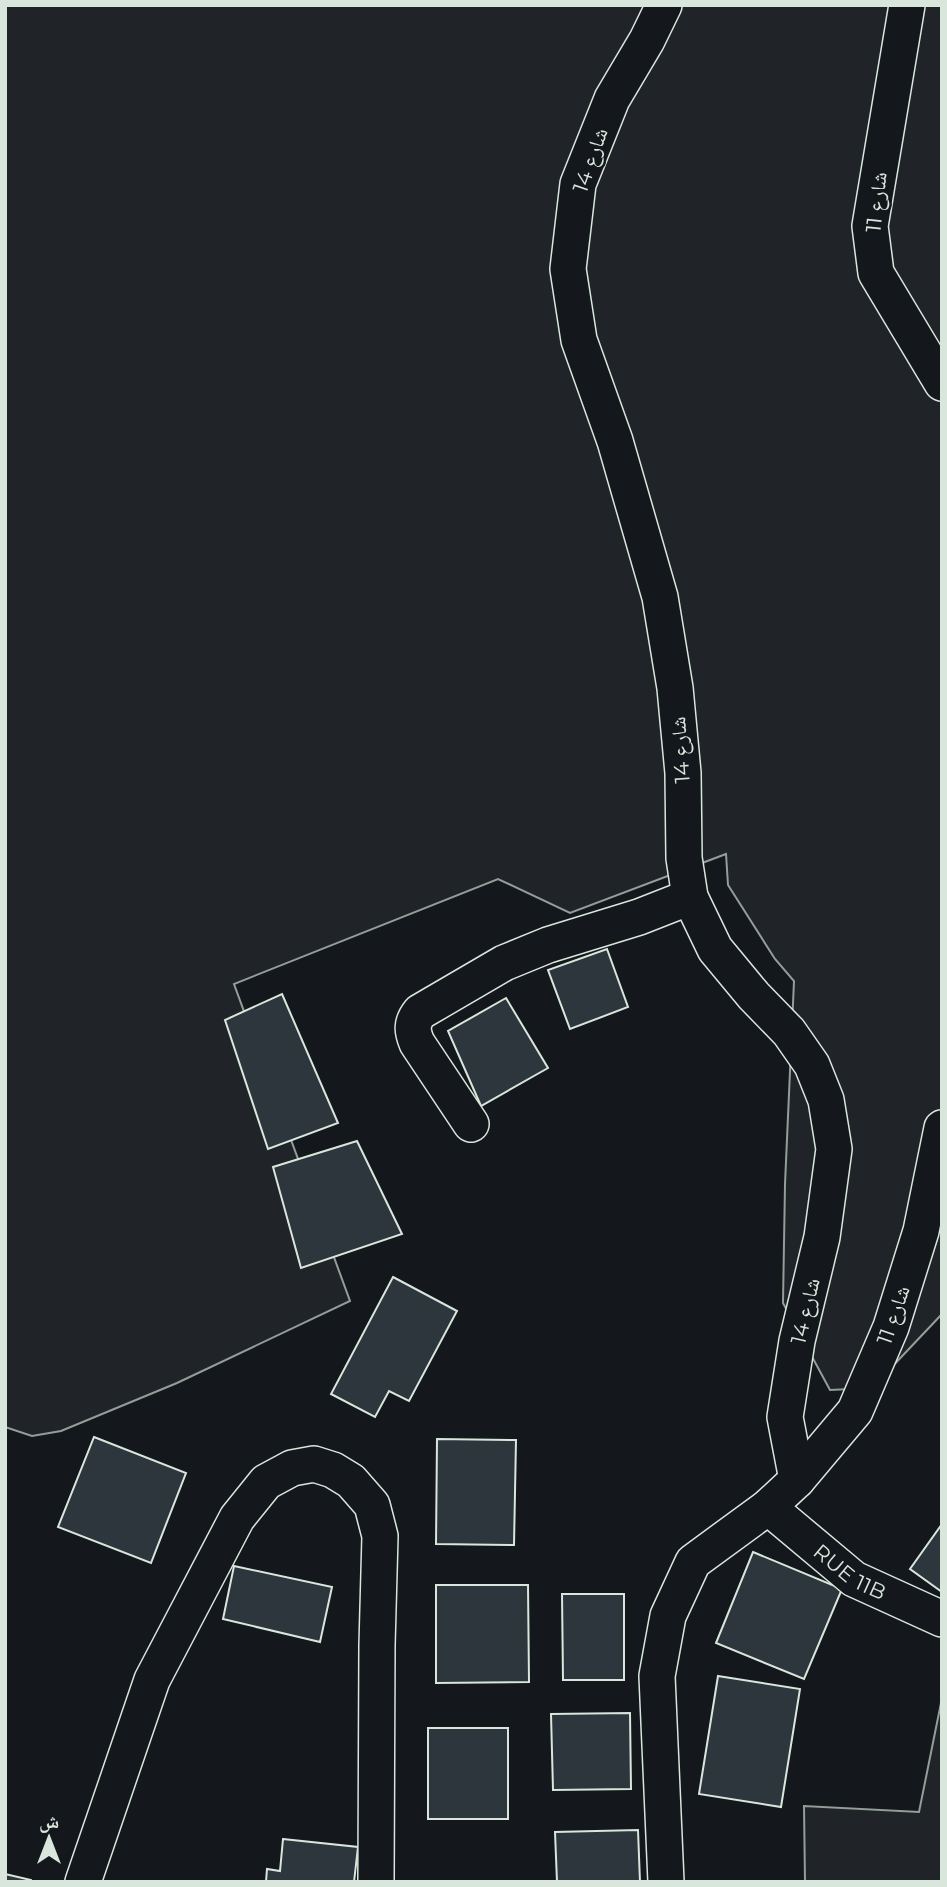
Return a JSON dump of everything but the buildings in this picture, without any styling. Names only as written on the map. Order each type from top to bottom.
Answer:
[{"type":"street","name":"شارع 14","points":[[664,5],[612,99],[578,184],[568,269],[579,340],[615,441],[660,597],[676,701],[683,773],[684,858],[690,897],[715,949],[754,996],[789,1032],[812,1065],[826,1100],[834,1149],[822,1237],[797,1341],[785,1417],[797,1480]]},
{"type":"street","name":"شارع 11","points":[[907,5],[870,226],[876,273],[942,383]]},
{"type":"street","points":[[471,1124],[417,1043],[412,1032],[420,1012],[462,986],[515,959],[548,945],[639,917],[690,897]]},
{"type":"street","name":"شارع 11","points":[[666,1882],[657,1676],[668,1616],[693,1562],[768,1507],[797,1480],[855,1411],[891,1327],[921,1231],[942,1128]]},
{"type":"street","points":[[83,1882],[152,1680],[237,1518],[266,1482],[292,1468],[314,1464],[333,1470],[351,1481],[372,1505],[380,1536],[376,1882]]},
{"type":"street","name":"RUE 11B","points":[[768,1507],[854,1579],[942,1619]]},
{"type":"shaded area","points":[[5,5],[942,5],[942,1314],[872,1388],[830,1390],[783,1303],[794,981],[775,959],[728,885],[726,854],[570,913],[498,879],[234,984],[350,1301],[177,1383],[61,1431],[32,1436],[5,1427]]},
{"type":"shaded area","points":[[942,1698],[942,1882],[805,1882],[804,1806],[919,1812]]}]
